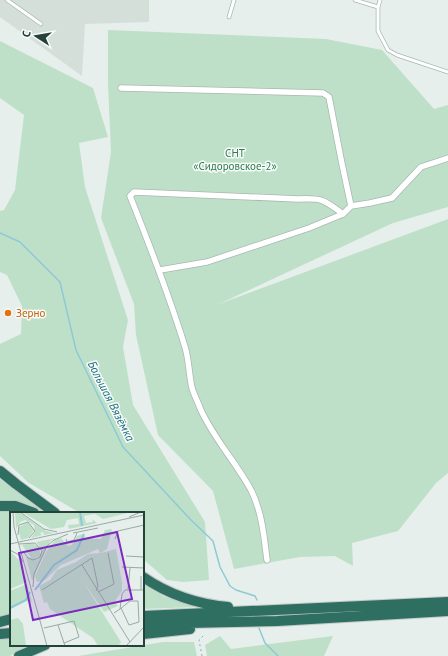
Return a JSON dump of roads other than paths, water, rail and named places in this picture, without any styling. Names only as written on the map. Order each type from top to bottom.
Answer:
[{"type":"highway","points":[[0,470],[54,512]]},
{"type":"highway","points":[[0,506],[15,506],[31,512]]},
{"type":"highway","points":[[144,578],[167,592],[198,602],[216,606],[262,611]]},
{"type":"highway","points":[[144,616],[448,602]]},
{"type":"highway","points":[[144,624],[246,622],[448,611]]},
{"type":"highway","points":[[0,624],[10,619]]},
{"type":"highway","points":[[144,634],[246,622]]},
{"type":"highway","points":[[0,634],[10,633]]},
{"type":"highway","points":[[19,656],[43,646]]},
{"type":"street","points":[[121,88],[323,93],[329,96],[351,206]]},
{"type":"street","points":[[160,270],[207,262],[308,228],[343,214],[351,206],[392,198],[421,167],[448,158]]},
{"type":"street","points":[[267,560],[262,521],[255,500],[209,426],[193,389],[186,349],[160,270],[130,196],[134,192],[298,199],[314,198],[324,200],[343,214]]},
{"type":"lane","points":[[7,0],[41,24]]},
{"type":"lane","points":[[229,17],[234,0]]},
{"type":"lane","points":[[355,0],[378,7]]},
{"type":"lane","points":[[380,0],[378,7],[378,31],[388,50],[397,55],[448,72]]},
{"type":"waterway","name":"Большая Вязёмка","points":[[0,233],[20,242],[60,282],[76,350],[123,447],[191,520],[213,541],[220,567],[230,586],[236,590],[255,596],[257,600]]},
{"type":"waterway","name":"Большая Вязёмка","points":[[259,628],[265,643],[278,656]]},
{"type":"place","name":"Зерно","points":[[8,313]]},
{"type":"park label","name":"СНТ «Сидоровское-2»","points":[[235,159]]}]
